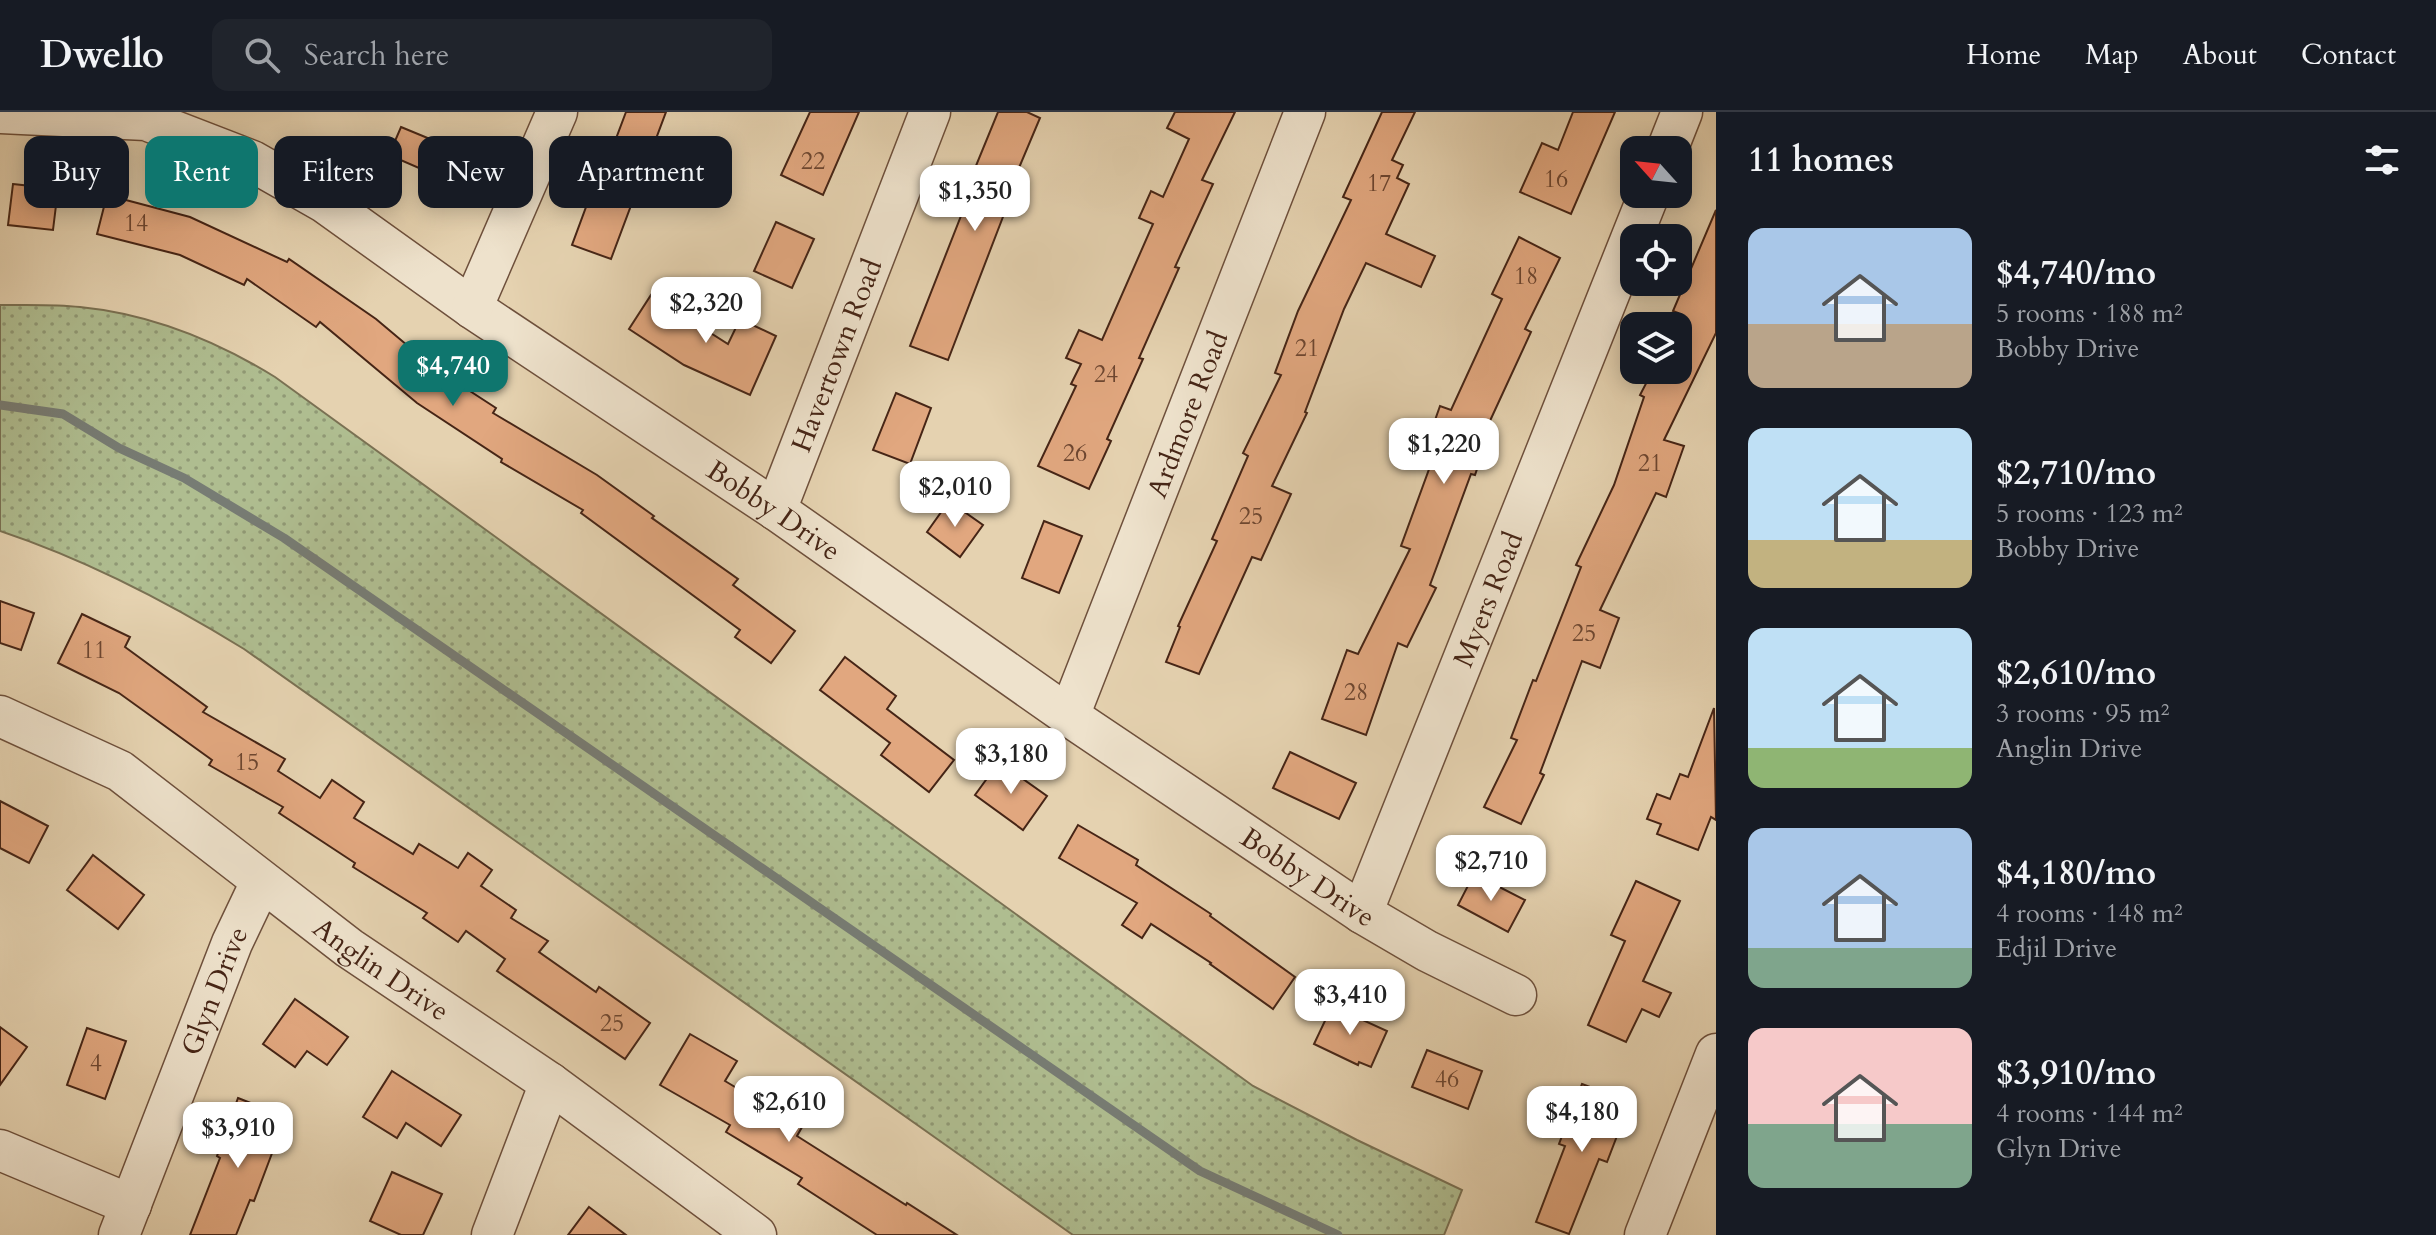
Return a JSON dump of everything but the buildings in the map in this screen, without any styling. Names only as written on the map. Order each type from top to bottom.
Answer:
[{"type":"street","points":[[472,308],[557,112]]},
{"type":"street","name":"Havertown Road","points":[[776,510],[930,112]]},
{"type":"street","name":"Ardmore Road","points":[[1069,716],[1305,112]]},
{"type":"street","points":[[1673,136],[1682,112]]},
{"type":"street","name":"Bobby Drive","points":[[0,113],[176,121],[324,202],[472,308],[776,510],[1069,716],[1362,913],[1427,951],[1516,995]]},
{"type":"street","name":"Myers Road","points":[[1362,913],[1643,208]]},
{"type":"street","name":"Anglin Drive","points":[[0,716],[120,771],[349,948],[550,1083],[756,1235]]},
{"type":"street","name":"Glyn Drive","points":[[125,1220],[232,943],[261,882]]},
{"type":"street","points":[[1645,1235],[1704,1120],[1716,1054]]},
{"type":"street","points":[[492,1235],[550,1083]]},
{"type":"street","points":[[0,1150],[125,1220]]},
{"type":"green space","points":[[0,305],[70,306],[106,310],[157,322],[206,340],[275,377],[1253,1086],[1462,1190],[1444,1235],[1073,1235],[244,649],[125,583],[64,555],[0,531]]},
{"type":"waterway","points":[[0,405],[63,414],[119,448],[184,478],[284,538],[1200,1171],[1338,1235]]}]
